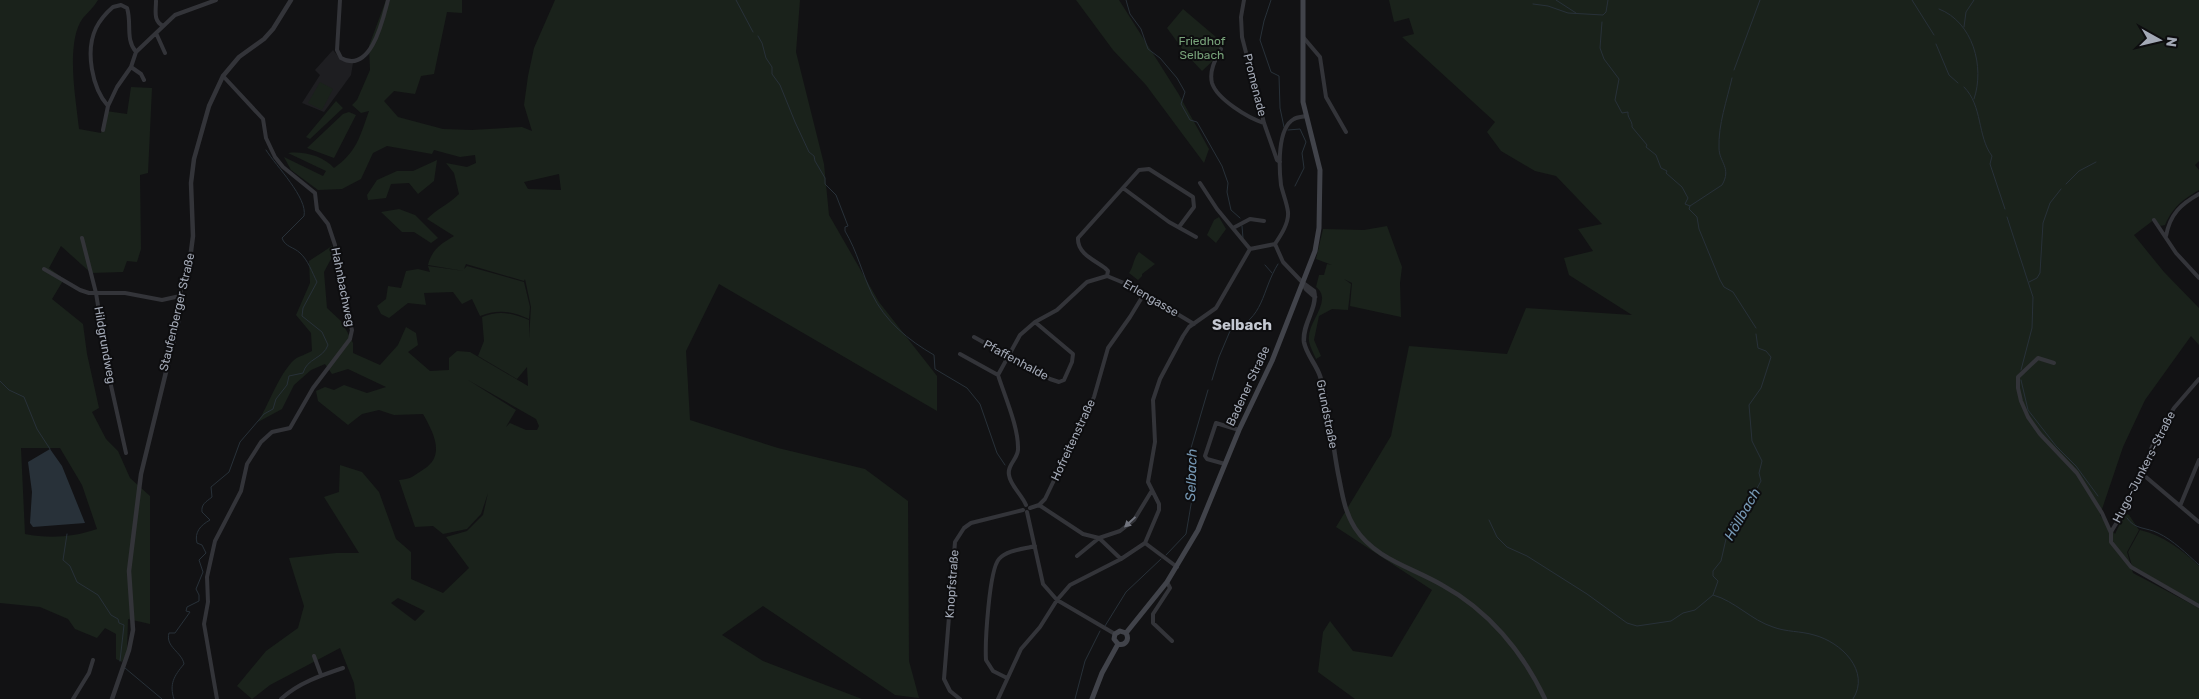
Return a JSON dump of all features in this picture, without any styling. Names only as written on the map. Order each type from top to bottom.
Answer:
[{"type":"main road","name":"Badener Straße","points":[[1126,633],[1167,582],[1198,530],[1239,430],[1272,361],[1315,251],[1320,186],[1317,154],[1303,102],[1303,0]]},
{"type":"main road","points":[[1120,631],[1126,633],[1128,638],[1122,645],[1114,641],[1115,634],[1120,631]]},
{"type":"main road","points":[[1092,699],[1102,673],[1118,644]]},
{"type":"street","points":[[103,130],[108,106],[117,87],[131,67],[136,52],[175,15],[216,0]]},
{"type":"street","name":"Staufenberger Straße","points":[[112,699],[129,650],[133,630],[129,571],[140,474],[178,322],[180,296],[192,249],[190,196],[192,172],[210,106],[223,76],[239,57],[269,34],[291,0]]},
{"type":"street","points":[[340,0],[338,55],[351,62],[358,61],[365,56],[373,44],[388,0]]},
{"type":"street","points":[[156,1],[156,18],[158,23],[163,26]]},
{"type":"street","name":"Promenade","points":[[1243,2],[1242,37],[1264,123],[1276,160],[1280,162]]},
{"type":"street","points":[[108,106],[100,98],[95,80],[92,51],[95,30],[113,7],[121,5],[127,8],[129,14],[130,45],[136,52]]},
{"type":"street","points":[[156,33],[165,53]]},
{"type":"street","points":[[1303,37],[1320,57],[1326,97],[1346,132]]},
{"type":"street","points":[[1220,49],[1213,64],[1212,84],[1219,94],[1231,105],[1253,120],[1264,123]]},
{"type":"street","points":[[131,67],[141,74],[144,80]]},
{"type":"street","name":"Hahnbachweg","points":[[217,699],[204,624],[208,602],[207,578],[215,541],[241,491],[247,464],[261,442],[272,432],[290,428],[313,388],[350,339],[352,330],[344,301],[335,245],[328,224],[317,210],[315,193],[283,167],[275,157],[266,138],[262,119],[223,76]]},
{"type":"street","points":[[998,699],[1021,650],[1070,585],[1121,560],[1145,543],[1159,510],[1148,482],[1155,442],[1153,400],[1167,365],[1183,336],[1194,324],[1216,308],[1250,249],[1275,244],[1286,225],[1288,212],[1281,185],[1281,138],[1286,127],[1294,119],[1306,116]]},
{"type":"street","points":[[1115,634],[1057,600],[1043,584],[1036,546],[1022,496],[1009,477],[1009,468],[1018,452],[1014,427],[998,375],[1006,357],[1020,335],[1035,322],[1057,310],[1087,282],[1107,276],[1108,271],[1105,268],[1081,250],[1077,244],[1078,238],[1139,170],[1146,168],[1193,197],[1194,207],[1179,226]]},
{"type":"street","points":[[1200,183],[1217,209],[1250,249]]},
{"type":"street","points":[[1123,188],[1169,222],[1196,237]]},
{"type":"street","points":[[2166,236],[2170,219],[2176,210],[2184,202],[2199,194]]},
{"type":"street","points":[[1233,228],[1250,219],[1264,222]]},
{"type":"street","points":[[2154,220],[2176,253],[2199,278]]},
{"type":"street","name":"Hildgrundweg","points":[[82,238],[96,293],[110,380],[126,453]]},
{"type":"street","name":"Grundstraße","points":[[1275,244],[1283,262],[1303,283],[1312,289],[1315,297],[1306,324],[1304,341],[1320,376],[1348,515],[1360,535],[1379,554],[1458,594],[1490,621],[1517,651],[1545,699]]},
{"type":"street","points":[[44,269],[80,290],[96,293],[126,293],[162,300],[180,296]]},
{"type":"street","name":"Erlengasse","points":[[1107,276],[1135,287],[1194,324]]},
{"type":"street","name":"Hofreitenstraße","points":[[1039,505],[1045,499],[1094,397],[1108,348],[1144,294]]},
{"type":"street","name":"Pfaffenhalde","points":[[974,337],[1006,357],[1050,380],[1060,382],[1064,380],[1072,362],[1073,354],[1035,322]]},
{"type":"street","points":[[960,354],[998,375]]},
{"type":"street","points":[[2054,363],[2038,358],[2018,377],[2021,401],[2028,417],[2040,434],[2077,473],[2102,513],[2111,533],[2111,542],[2131,567],[2199,606]]},
{"type":"street","name":"Hugo-Junkers-Straße","points":[[2111,533],[2123,512],[2155,440],[2174,408],[2199,379]]},
{"type":"street","points":[[1225,464],[1207,459],[1205,456],[1216,423],[1239,430]]},
{"type":"street","points":[[2180,506],[2183,502],[2189,480],[2199,460]]},
{"type":"street","points":[[2140,472],[2199,522]]},
{"type":"street","points":[[1076,556],[1099,538],[1120,531],[1134,520],[1151,492]]},
{"type":"street","points":[[1026,509],[1039,505],[1083,534],[1099,538],[1121,560]]},
{"type":"street","name":"Knopfstraße","points":[[960,699],[950,691],[944,679],[956,542],[964,528],[971,523],[1026,509]]},
{"type":"street","points":[[1145,543],[1177,567]]},
{"type":"street","points":[[1007,678],[993,671],[986,660],[993,571],[1000,558],[1005,554],[1036,546]]},
{"type":"street","points":[[1167,582],[1170,588],[1153,614],[1152,623],[1172,641]]},
{"type":"street","points":[[314,656],[321,675]]},
{"type":"street","points":[[73,699],[89,674],[93,660]]},
{"type":"street","points":[[281,699],[296,688],[321,675],[343,668]]},
{"type":"shaded area","points":[[333,50],[341,60],[353,63],[351,75],[324,112],[302,103],[320,75],[315,70]]},
{"type":"shaded area","points":[[50,449],[62,466],[85,523],[33,527],[30,523],[32,492],[28,462]]},
{"type":"green space","points":[[0,0],[98,0],[83,18],[74,41],[73,72],[79,129],[101,133],[106,111],[127,114],[131,87],[152,88],[148,173],[140,175],[141,249],[137,262],[127,261],[123,272],[91,273],[61,246],[49,268],[64,279],[52,299],[83,324],[87,354],[99,408],[92,412],[106,439],[118,451],[130,478],[150,496],[150,624],[128,619],[127,652],[122,662],[116,659],[116,634],[105,628],[97,638],[75,629],[68,619],[40,607],[0,603]],"holes":[[[21,448],[60,448],[82,485],[97,529],[80,534],[62,536],[25,534]]]},
{"type":"green space","points":[[386,0],[462,0],[462,13],[447,12],[434,74],[421,76],[415,94],[394,91],[384,101],[398,117],[443,129],[472,130],[522,127],[532,131],[524,105],[528,76],[534,48],[555,0],[800,0],[796,52],[824,164],[829,215],[879,302],[937,376],[937,411],[719,284],[686,351],[690,420],[778,448],[865,469],[908,501],[909,661],[919,698],[895,695],[763,606],[722,635],[763,661],[862,699],[356,699],[354,683],[340,648],[270,685],[252,699],[237,686],[266,651],[298,628],[304,606],[289,558],[336,553],[359,553],[324,497],[339,492],[340,465],[362,472],[379,492],[396,539],[411,552],[411,579],[443,593],[469,568],[446,537],[467,531],[483,515],[488,493],[481,514],[467,529],[443,534],[433,526],[415,527],[399,480],[415,475],[431,463],[435,457],[436,450],[434,436],[423,414],[394,415],[379,410],[362,414],[348,425],[318,401],[316,391],[325,387],[334,390],[344,385],[367,393],[386,387],[348,369],[332,374],[325,364],[311,370],[294,385],[282,409],[258,422],[289,366],[294,360],[312,351],[311,333],[296,315],[310,283],[309,261],[332,246],[332,257],[324,272],[327,308],[342,322],[353,343],[353,353],[380,365],[398,345],[406,327],[416,333],[418,345],[408,352],[430,371],[449,370],[449,358],[457,351],[470,352],[528,386],[527,367],[517,379],[478,356],[484,341],[482,317],[506,313],[529,320],[529,338],[531,307],[525,279],[524,281],[466,264],[464,269],[467,266],[524,282],[530,307],[529,319],[505,312],[493,312],[480,316],[472,299],[462,304],[453,292],[424,293],[426,305],[408,303],[389,318],[381,314],[377,306],[386,299],[388,286],[401,288],[406,271],[418,269],[430,272],[428,266],[464,271],[428,265],[441,244],[454,236],[427,219],[459,194],[454,173],[446,163],[467,167],[476,163],[475,155],[460,157],[434,150],[432,154],[387,146],[373,153],[361,179],[342,189],[318,190],[291,170],[284,157],[323,176],[326,171],[288,153],[313,155],[324,160],[334,168],[353,150],[369,111],[361,113],[352,105],[357,100],[370,70],[369,46]],"holes":[[[559,174],[561,190],[528,189],[524,182]],[[468,380],[536,419],[539,426],[537,430],[526,430],[510,423],[506,427],[516,410]],[[398,598],[425,611],[415,621],[391,603]]]},
{"type":"green space","points":[[1076,0],[1119,0],[1178,93],[1209,149],[1204,163],[1146,85],[1113,50]]},
{"type":"green space","points":[[1389,0],[2199,0],[2199,161],[2195,165],[2199,170],[2199,190],[2179,204],[2171,213],[2165,225],[2160,226],[2155,219],[2134,235],[2164,272],[2199,308],[2199,345],[2191,336],[2145,400],[2123,447],[2100,515],[2115,534],[2125,513],[2129,515],[2139,530],[2127,552],[2133,573],[2199,608],[2199,699],[1355,699],[1318,672],[1323,632],[1330,621],[1353,651],[1392,657],[1432,590],[1336,527],[1391,436],[1409,346],[1507,354],[1526,308],[1632,315],[1569,275],[1564,258],[1593,251],[1578,229],[1602,224],[1556,176],[1535,171],[1501,151],[1487,132],[1495,122],[1402,37],[1414,34],[1409,18],[1394,22]]},
{"type":"green space","name":"Friedhof Selbach","points":[[1183,9],[1223,43],[1217,57],[1202,71],[1186,54],[1167,28]]},
{"type":"green space","points":[[320,82],[333,89],[322,110],[308,103]]},
{"type":"green space","points":[[336,101],[343,108],[310,139],[306,137]]},
{"type":"green space","points":[[349,112],[356,115],[334,158],[307,148],[343,114]]},
{"type":"green space","points":[[437,160],[434,181],[418,194],[409,183],[391,184],[386,198],[368,200],[367,195],[377,180],[397,171],[413,171]]},
{"type":"green space","points":[[399,209],[415,215],[438,238],[431,243],[414,232],[402,232],[381,212]]},
{"type":"green space","points":[[1219,217],[1226,229],[1216,243],[1207,235],[1214,220]]},
{"type":"green space","points":[[1387,226],[1402,267],[1400,283],[1401,317],[1350,306],[1352,283],[1344,279],[1351,284],[1348,310],[1332,309],[1319,316],[1314,340],[1321,356],[1316,359],[1309,341],[1309,334],[1322,299],[1321,293],[1316,287],[1319,275],[1324,275],[1327,264],[1332,265],[1316,259],[1323,229],[1364,230]]},
{"type":"green space","points":[[1139,252],[1155,264],[1142,274],[1138,280],[1129,273]]},
{"type":"green space","points":[[2140,530],[2172,544],[2199,566],[2199,604],[2132,566],[2128,552]]},
{"type":"waterway","points":[[736,0],[753,32]]},
{"type":"waterway","points":[[1126,0],[1130,14],[1141,29],[1148,49],[1160,58],[1177,78],[1185,92],[1181,104],[1190,120],[1197,122],[1222,166],[1228,183],[1227,192],[1231,210],[1240,218]]},
{"type":"waterway","name":"Selbach","points":[[1271,0],[1260,40],[1271,72],[1279,76],[1280,108],[1284,127]]},
{"type":"waterway","points":[[1556,0],[1576,13]]},
{"type":"waterway","points":[[1533,4],[1548,6],[1568,13],[1603,15],[1606,12],[1608,0]]},
{"type":"waterway","points":[[1734,70],[1760,0]]},
{"type":"waterway","points":[[1912,0],[1934,35]]},
{"type":"waterway","points":[[1964,27],[1966,12],[1974,0]]},
{"type":"waterway","points":[[1939,9],[1951,15],[1960,24],[1968,35],[1973,47],[1978,73],[1974,99]]},
{"type":"waterway","name":"Höllbach","points":[[1602,22],[1600,48],[1604,59],[1619,79],[1615,100],[1622,113],[1628,112],[1632,127],[1647,145],[1646,147],[1656,155],[1661,168],[1667,171],[1666,173],[1682,187],[1688,198],[1685,204],[1690,206],[1689,209],[1697,217],[1699,229],[1720,280],[1724,287],[1733,292],[1756,328]]},
{"type":"waterway","points":[[758,36],[766,58],[772,67],[772,74],[780,85],[809,152],[814,156],[825,178],[825,184],[836,195],[848,226],[845,227],[845,231],[877,304],[898,329],[934,355],[935,369],[967,388],[980,404],[997,453],[1005,465]]},
{"type":"waterway","points":[[1936,44],[1949,75],[1958,83]]},
{"type":"waterway","points":[[1690,206],[1722,185],[1725,179],[1726,174],[1720,153],[1719,139],[1721,122],[1732,78]]},
{"type":"waterway","points":[[1964,87],[1974,103],[1987,148],[1992,156],[1990,164],[2005,209]]},
{"type":"waterway","name":"Selbach","points":[[1288,130],[1300,129],[1306,142],[1302,153],[1304,168],[1295,186]]},
{"type":"waterway","points":[[174,699],[173,680],[184,664],[183,660],[171,646],[168,638],[169,633],[175,633],[190,612],[186,611],[187,607],[199,601],[196,589],[203,572],[199,560],[206,553],[202,545],[197,543],[196,535],[201,527],[210,520],[202,512],[202,507],[212,497],[211,487],[229,472],[240,442],[264,414],[273,409],[276,399],[287,385],[289,376],[303,373],[308,364],[323,353],[328,345],[322,332],[302,316],[303,308],[317,282],[303,256],[287,245],[282,238],[304,216],[304,209],[296,191],[266,150]]},
{"type":"waterway","points":[[2066,184],[2079,171],[2096,162]]},
{"type":"waterway","points":[[2029,282],[2037,278],[2040,273],[2043,223],[2050,203],[2061,189]]},
{"type":"waterway","points":[[2007,217],[2033,297],[2032,328],[2021,370]]},
{"type":"waterway","points":[[1242,226],[1243,238]]},
{"type":"waterway","name":"Selbach","points":[[1212,380],[1230,331],[1241,326],[1256,312],[1278,264]]},
{"type":"waterway","points":[[1265,265],[1272,273]]},
{"type":"waterway","name":"Höllbach","points":[[1756,334],[1758,348],[1766,351],[1771,357],[1761,388],[1749,405],[1752,441],[1762,461],[1759,473],[1761,481],[1741,518],[1726,539],[1721,561],[1713,571],[1713,576],[1718,581],[1713,595],[1729,602],[1765,624],[1783,630],[1814,635],[1834,644],[1843,651],[1856,668],[1858,688],[1853,699]]},
{"type":"waterway","points":[[2021,380],[2028,410],[2056,446],[2076,466],[2098,496]]},
{"type":"waterway","points":[[0,381],[9,390],[24,397],[37,429],[50,449]]},
{"type":"waterway","name":"Selbach","points":[[1166,555],[1186,534],[1193,493],[1191,448],[1208,390]]},
{"type":"waterway","points":[[2127,518],[2134,525],[2154,531],[2169,539],[2199,565]]},
{"type":"waterway","points":[[1489,520],[1497,537],[1507,547],[1527,556],[1587,594],[1627,623],[1637,626],[1671,621],[1683,613],[1695,610],[1713,595]]},
{"type":"waterway","points":[[67,534],[63,560],[70,566],[77,582],[98,595],[111,615],[124,625],[120,661]]},
{"type":"waterway","name":"Selbach","points":[[1105,626],[1126,592],[1161,559]]},
{"type":"waterway","name":"Selbach","points":[[1075,699],[1085,661],[1100,631]]},
{"type":"waterway","points":[[125,668],[162,699]]},
{"type":"district","name":"Selbach","points":[[1242,325]]}]
